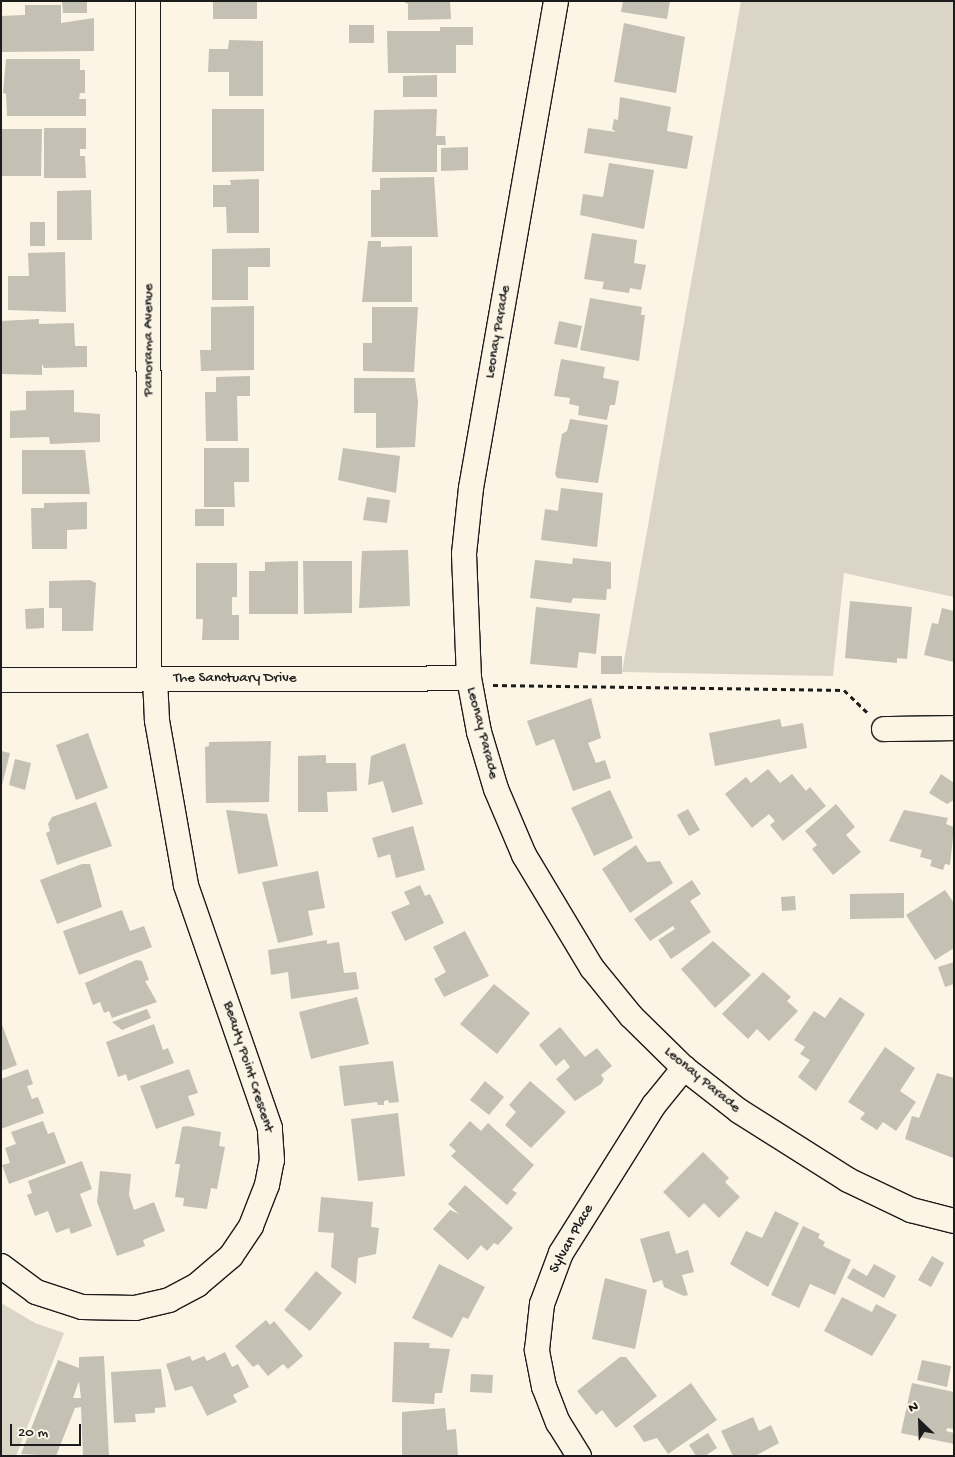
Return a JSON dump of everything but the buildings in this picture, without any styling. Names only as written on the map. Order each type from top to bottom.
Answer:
[{"type":"street","name":"Panorama Avenue","points":[[148,1],[152,679]]},
{"type":"street","name":"Leonay Parade","points":[[556,1],[471,488],[464,554],[469,678],[496,789],[524,855],[592,968],[631,1016],[684,1068],[738,1111],[848,1180],[911,1210],[954,1221]]},
{"type":"street","name":"The Sanctuary Drive","points":[[1,680],[469,678]]},
{"type":"street","name":"Beauty Point Crescent","points":[[1,1266],[36,1292],[82,1307],[135,1308],[169,1300],[197,1285],[231,1256],[251,1226],[267,1185],[272,1160],[270,1128],[186,885],[157,720],[152,679]]},
{"type":"street","points":[[884,729],[954,728]]},
{"type":"street","name":"Sylvan Place","points":[[579,1456],[558,1424],[544,1387],[537,1350],[542,1304],[561,1253],[654,1105],[684,1068]]},
{"type":"path","points":[[469,678],[498,686],[844,690],[884,729]]},
{"type":"shaded area","points":[[741,1],[954,1],[954,597],[844,573],[833,676],[622,672]]},
{"type":"shaded area","points":[[1,1303],[35,1323],[64,1333],[16,1456],[1,1456]]}]
